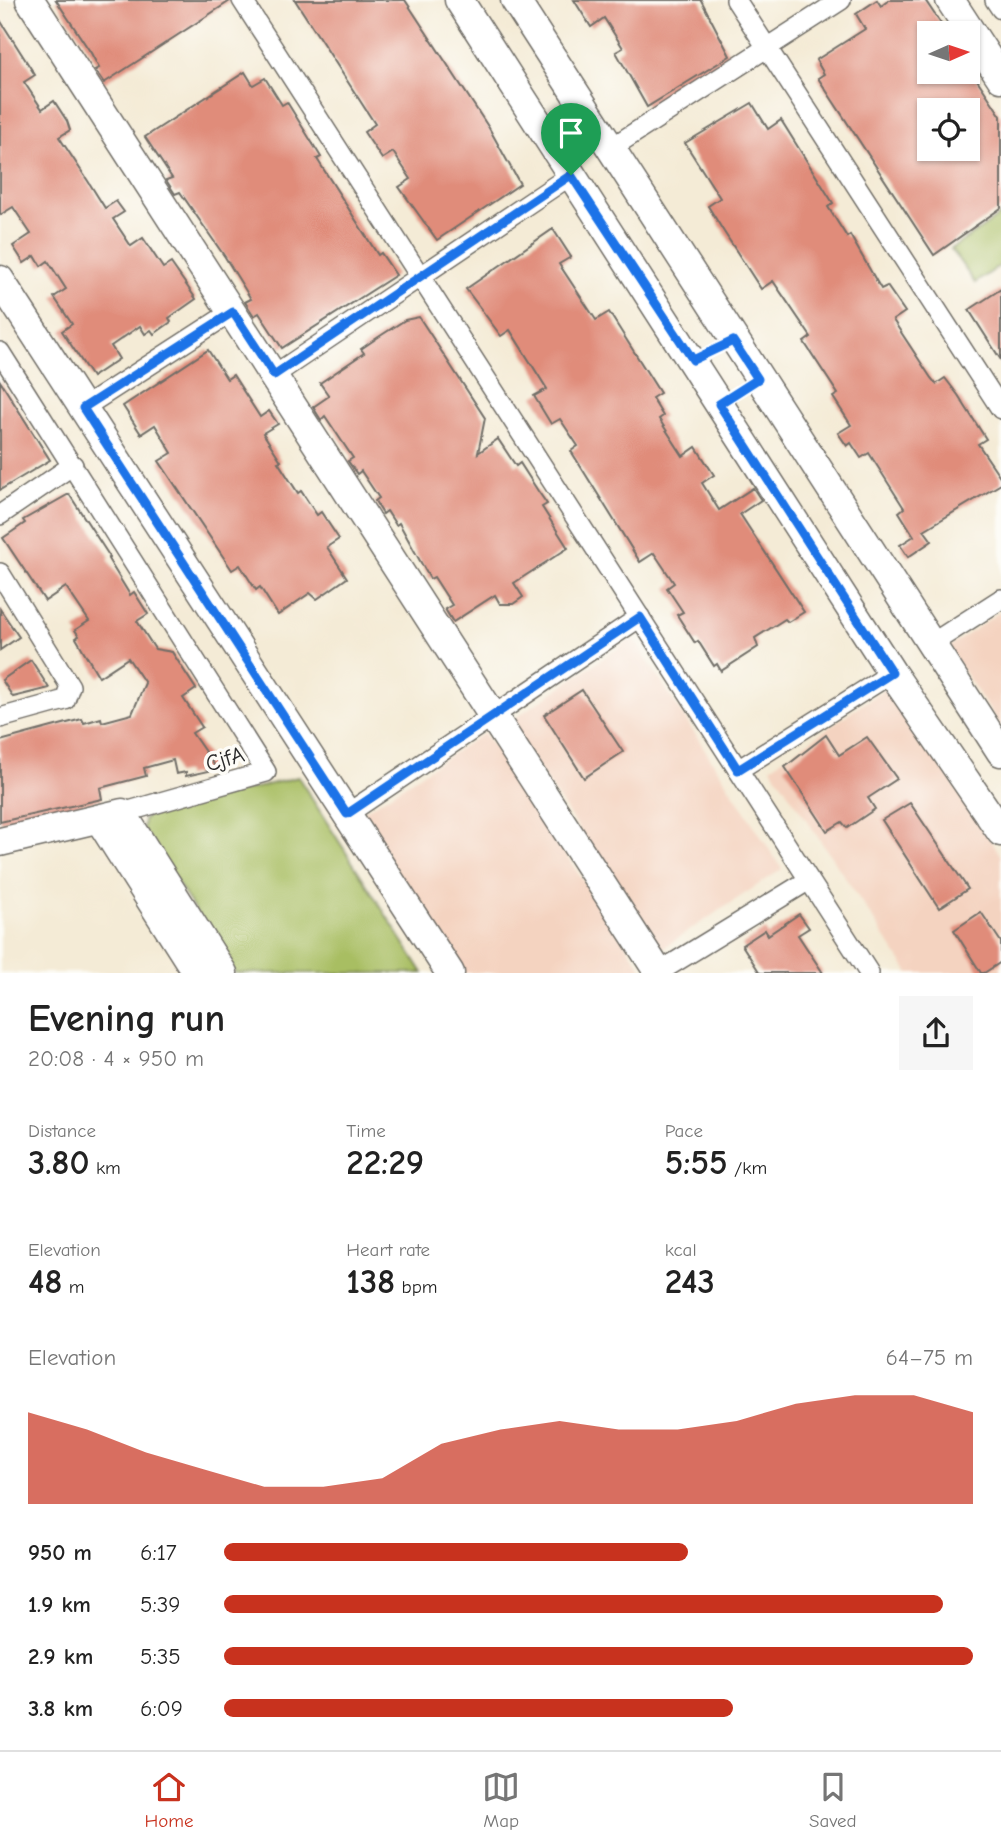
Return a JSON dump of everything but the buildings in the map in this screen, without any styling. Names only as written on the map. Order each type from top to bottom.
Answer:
[{"type":"street","points":[[30,0],[659,972],[809,880]]},
{"type":"street","points":[[242,0],[869,973]]},
{"type":"street","points":[[459,0],[892,673],[1001,832]]},
{"type":"street","points":[[515,0],[1001,752]]},
{"type":"street","points":[[736,0],[1001,410]]},
{"type":"street","points":[[611,148],[841,0]]},
{"type":"street","points":[[950,0],[1001,78]]},
{"type":"street","points":[[995,0],[1001,9]]},
{"type":"street","points":[[274,375],[571,175]]},
{"type":"street","points":[[0,280],[450,973]]},
{"type":"street","points":[[83,408],[233,312]]},
{"type":"street","points":[[693,360],[733,341]]},
{"type":"street","name":"CjfA","points":[[0,352],[266,772],[110,816]]},
{"type":"street","points":[[719,404],[758,379]]},
{"type":"street","points":[[0,514],[73,465]]},
{"type":"street","points":[[0,573],[70,686],[65,700],[0,718]]},
{"type":"street","points":[[931,644],[1001,598]]},
{"type":"street","points":[[347,814],[640,617]]},
{"type":"street","points":[[738,770],[892,673]]},
{"type":"street","points":[[0,842],[110,816]]},
{"type":"street","points":[[110,816],[197,973]]},
{"type":"street","points":[[110,816],[223,973]]},
{"type":"shaded area","points":[[1001,611],[1001,727],[948,648]]},
{"type":"shaded area","points":[[633,638],[782,869],[660,950],[508,723]]},
{"type":"shaded area","points":[[888,687],[1001,856],[1001,973],[909,973],[771,767]]},
{"type":"shaded area","points":[[484,733],[645,973],[463,973],[357,816]]},
{"type":"green space","points":[[1001,215],[1001,265],[975,283],[951,249]]},
{"type":"green space","points":[[298,777],[423,973],[235,973],[143,829],[144,819],[151,815]]},
{"type":"route","points":[[571,175],[693,360],[733,341],[758,379],[719,404],[892,673],[738,770],[640,617],[347,814],[83,408],[233,312],[274,375],[571,175]]}]
